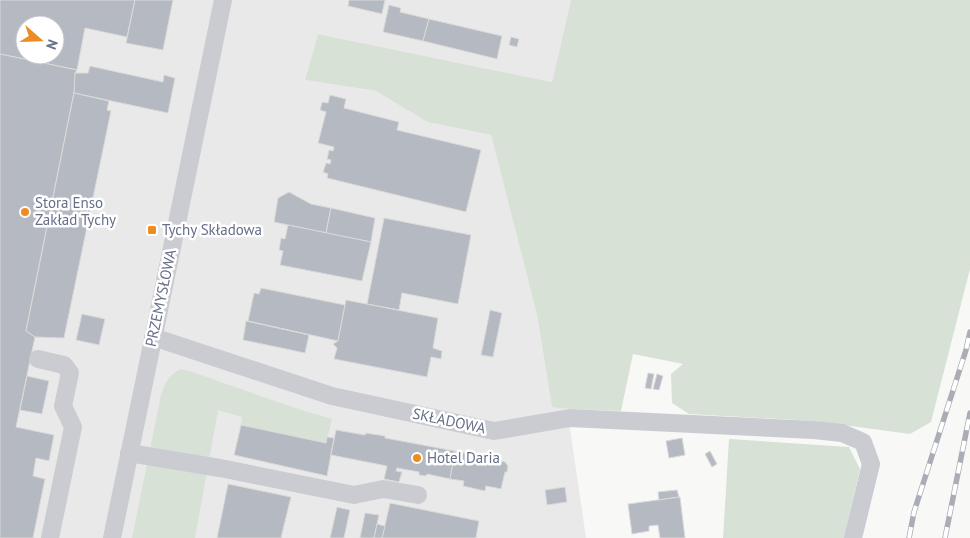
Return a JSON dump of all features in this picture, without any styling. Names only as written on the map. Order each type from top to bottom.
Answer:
[{"type":"street","name":"PRZEMYSŁOWA","points":[[112,538],[223,0]]},
{"type":"street","name":"SKŁADOWA","points":[[152,338],[332,396],[494,431],[570,418],[842,433],[863,442],[871,464],[854,538]]},
{"type":"street","points":[[38,359],[64,365],[70,373],[63,406],[73,427],[50,538]]},
{"type":"street","points":[[129,453],[356,488],[383,489],[418,494]]},
{"type":"shaded area","points":[[0,0],[571,0],[552,82],[318,34],[305,80],[376,91],[427,122],[491,135],[537,315],[552,406],[569,409],[586,538],[0,538]]},
{"type":"shaded area","points":[[571,0],[970,0],[970,269],[931,422],[910,434],[813,421],[689,414],[672,403],[671,374],[683,364],[633,354],[621,411],[552,407],[537,315],[491,135],[427,122],[376,91],[305,80],[318,34],[552,82]]},
{"type":"shaded area","points":[[181,369],[332,419],[326,443],[241,425],[242,417],[218,410],[195,538],[132,538],[161,395],[168,379],[173,373]]},
{"type":"shaded area","points":[[729,439],[849,447],[860,469],[844,538],[723,538]]},
{"type":"building","points":[[0,0],[135,0],[127,37],[85,28],[77,70],[53,65],[65,65],[65,15],[15,15],[15,57],[0,54]]},
{"type":"building","points":[[135,0],[173,0],[163,50],[126,43]]},
{"type":"building","points":[[349,0],[385,0],[382,14],[348,6]]},
{"type":"building","points":[[389,5],[401,8],[400,12],[429,19],[423,41],[383,32]]},
{"type":"building","points":[[429,19],[502,36],[497,59],[423,41]]},
{"type":"building","points":[[511,37],[519,39],[517,47],[509,45]]},
{"type":"building","name":"Stora Enso Zakład Tychy","points":[[0,54],[15,57],[15,65],[53,65],[77,70],[26,331],[35,337],[16,427],[54,435],[49,461],[36,458],[33,476],[45,479],[33,538],[0,538]]},
{"type":"building","points":[[90,66],[163,82],[164,75],[175,78],[168,113],[74,93],[75,73],[88,73]]},
{"type":"building","points":[[74,93],[109,101],[107,110],[111,111],[64,338],[35,337],[26,331]]},
{"type":"building","points":[[330,95],[346,99],[344,108],[399,122],[397,130],[481,150],[466,212],[327,178],[328,174],[323,172],[326,163],[330,164],[331,160],[327,159],[329,150],[333,151],[334,147],[318,143],[326,112],[320,110],[322,102],[328,103]]},
{"type":"building","points":[[289,192],[311,204],[331,208],[326,233],[274,222],[278,198]]},
{"type":"building","points":[[331,208],[375,218],[371,242],[326,233]]},
{"type":"building","points":[[384,218],[471,235],[458,304],[402,293],[399,310],[367,304]]},
{"type":"building","points":[[288,225],[371,242],[362,281],[280,265],[283,251],[279,250],[281,238],[285,239]]},
{"type":"building","points":[[261,288],[345,305],[338,341],[248,321],[254,293],[259,294]]},
{"type":"building","points":[[346,300],[438,318],[433,348],[442,351],[441,359],[431,357],[427,377],[334,359],[337,348],[333,344],[338,341]]},
{"type":"building","points":[[490,310],[502,313],[493,357],[481,355]]},
{"type":"building","points":[[82,314],[105,319],[99,345],[76,340]]},
{"type":"building","points":[[246,321],[309,335],[305,353],[243,340]]},
{"type":"building","points":[[648,373],[654,374],[651,389],[645,388]]},
{"type":"building","points":[[657,374],[663,376],[659,390],[653,389]]},
{"type":"building","points":[[27,376],[49,381],[42,414],[20,410]]},
{"type":"building","points":[[241,425],[326,443],[327,437],[334,438],[327,476],[234,455]]},
{"type":"building","points":[[336,430],[385,436],[385,438],[455,451],[450,479],[427,474],[426,476],[419,475],[419,472],[397,468],[396,471],[402,472],[399,482],[384,479],[387,466],[331,455]]},
{"type":"building","points":[[682,438],[685,455],[669,458],[666,441]]},
{"type":"building","points":[[455,451],[505,462],[508,466],[501,489],[486,486],[485,491],[463,486],[464,481],[450,479]]},
{"type":"building","points":[[710,451],[717,464],[712,467],[705,454]]},
{"type":"building","points":[[228,484],[291,497],[281,538],[217,538]]},
{"type":"building","points":[[565,487],[567,502],[547,505],[545,490]]},
{"type":"building","points":[[677,490],[679,497],[659,500],[658,492]]},
{"type":"building","points":[[680,497],[685,538],[660,538],[658,525],[649,526],[649,531],[632,534],[628,504]]},
{"type":"building","points":[[390,503],[479,521],[476,538],[382,538]]},
{"type":"building","points":[[337,507],[350,510],[344,538],[330,538]]},
{"type":"building","points":[[365,513],[379,515],[374,538],[360,538]]},
{"type":"building","points":[[377,524],[385,526],[382,538],[374,538]]},
{"type":"railway","points":[[909,538],[914,512],[966,350],[970,332]]},
{"type":"railway","points":[[945,538],[970,413]]},
{"type":"place","name":"Stora Enso Zakład Tychy","points":[[25,212]]},
{"type":"place","name":"Tychy Składowa","points":[[152,230]]},
{"type":"place","name":"Hotel Daria","points":[[417,458]]}]
